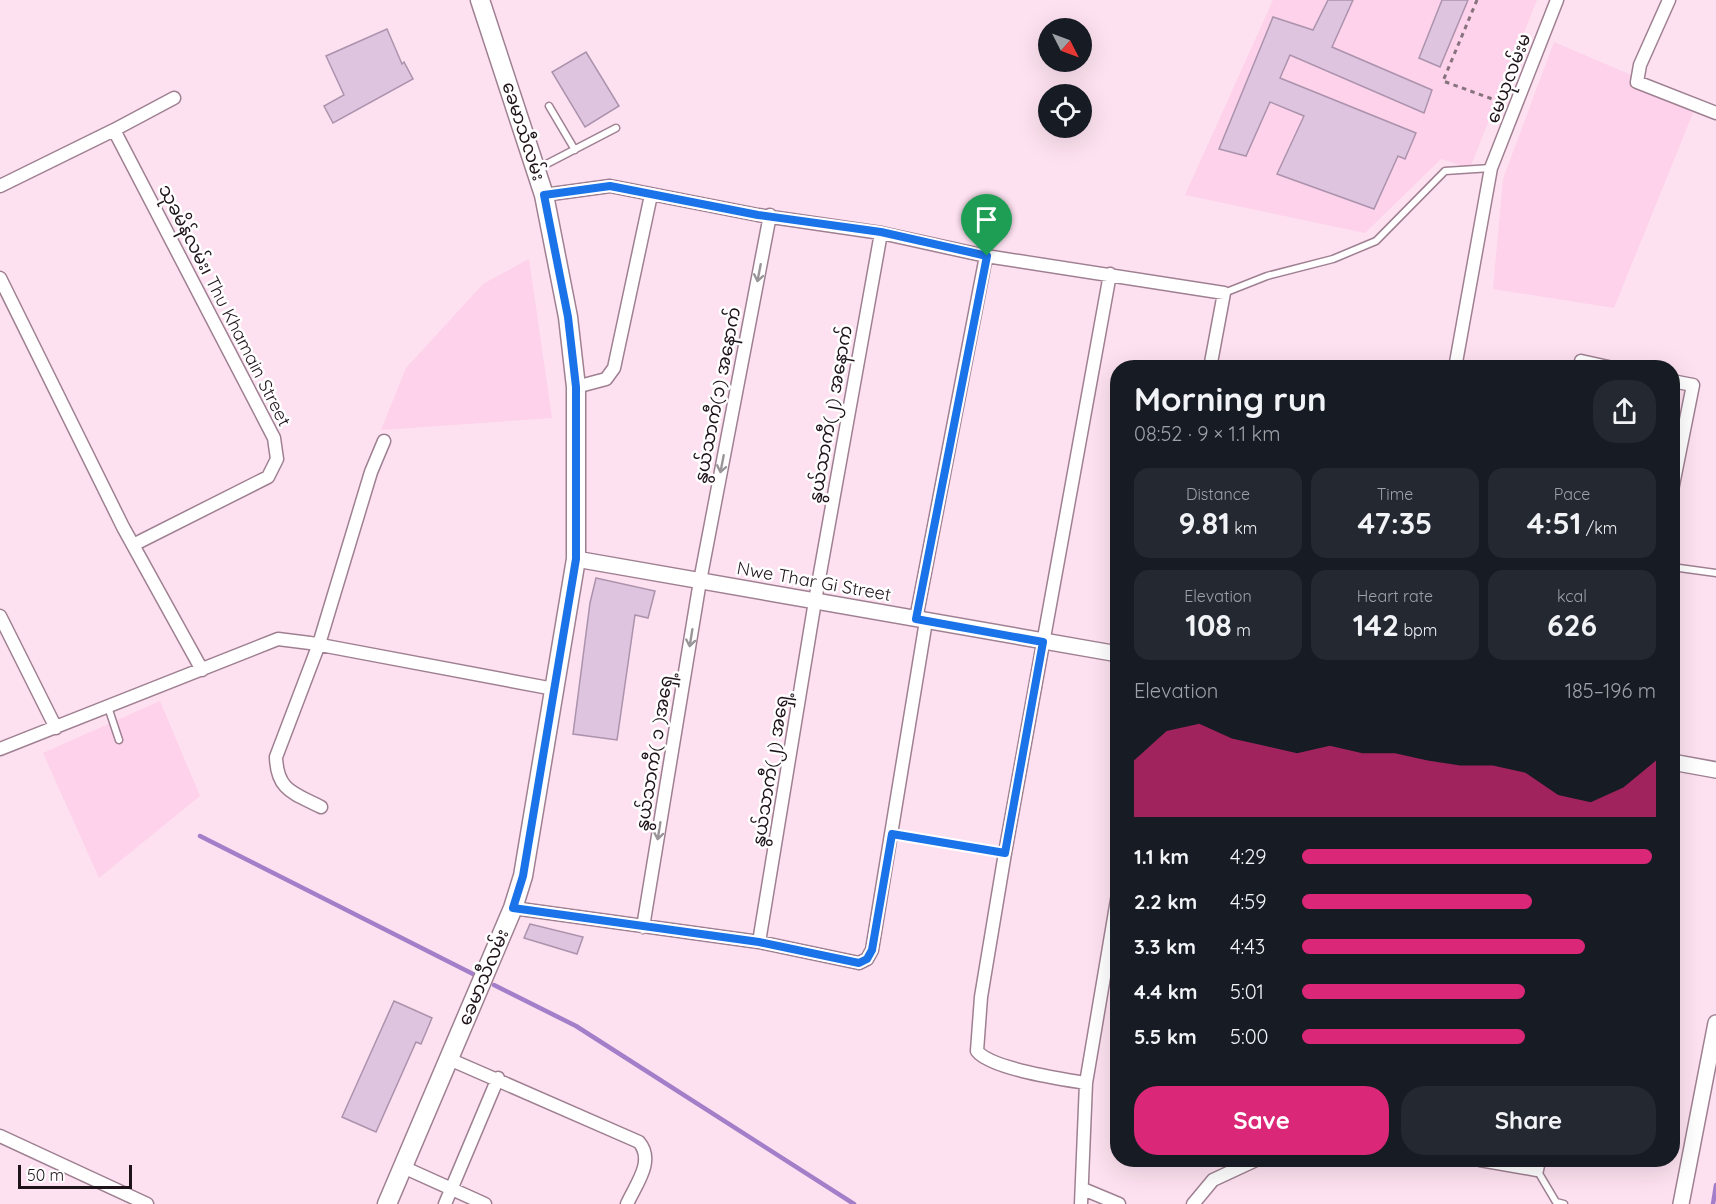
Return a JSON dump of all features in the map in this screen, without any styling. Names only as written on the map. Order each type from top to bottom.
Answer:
[{"type":"main road","name":"ခေမာသီလမ်း","points":[[387,1204],[513,908],[523,876],[576,559],[576,387],[568,317],[544,195],[485,3]]},
{"type":"street","name":"မေယုလမ်းမ","points":[[1456,360],[1491,168],[1557,0]]},
{"type":"street","points":[[1669,0],[1636,80],[1642,86],[1716,113]]},
{"type":"street","points":[[0,186],[174,98]]},
{"type":"street","name":"သုခမိန်လမ်း၊ Thu Khamain Street","points":[[114,130],[274,438],[277,459],[268,477],[133,545]]},
{"type":"street","points":[[544,195],[610,186],[651,195],[881,232],[987,256],[1224,293],[1211,360]]},
{"type":"street","points":[[576,387],[606,379],[614,369],[651,195]]},
{"type":"street","name":"နွယ်သာကီ(၁) အနောက်","points":[[700,581],[770,215]]},
{"type":"street","name":"နွယ်သာကီ(၂) အနောက်","points":[[815,601],[881,232]]},
{"type":"street","points":[[513,908],[759,942],[859,963],[867,959],[872,950],[892,834],[921,620],[987,256]]},
{"type":"street","points":[[1086,1083],[1037,1074],[985,1059],[977,1051],[981,997],[1005,853],[1110,274]]},
{"type":"street","points":[[0,278],[133,545],[202,670]]},
{"type":"street","points":[[1680,383],[1693,385],[1680,450]]},
{"type":"street","points":[[321,807],[286,789],[277,771],[276,757],[367,483],[384,441]]},
{"type":"street","name":"Nwe Thar Gi Street","points":[[576,559],[1110,653]]},
{"type":"street","name":"နွယ်သာကီ( ၁ )အရှေ့","points":[[643,927],[700,581]]},
{"type":"street","name":"နွယ်သာကီ(၂) အရှေ့","points":[[759,942],[815,601]]},
{"type":"street","points":[[0,616],[56,728]]},
{"type":"street","points":[[0,749],[278,639],[315,643],[554,689]]},
{"type":"street","points":[[1680,763],[1716,770]]},
{"type":"street","points":[[1081,1204],[1086,1083],[1110,941]]},
{"type":"street","points":[[1681,1204],[1716,1023]]},
{"type":"street","points":[[449,1059],[498,1078],[639,1142],[645,1149],[648,1160],[627,1204]]},
{"type":"street","points":[[445,1204],[498,1078]]},
{"type":"street","points":[[0,1136],[147,1204]]},
{"type":"street","points":[[403,1167],[485,1204]]},
{"type":"street","points":[[1193,1204],[1214,1180],[1241,1167]]},
{"type":"street","points":[[1083,1189],[1119,1204]]},
{"type":"lane","points":[[549,106],[575,150]]},
{"type":"lane","points":[[536,170],[616,128]]},
{"type":"lane","points":[[1224,293],[1267,276],[1333,259],[1376,241],[1445,171],[1491,168]]},
{"type":"lane","points":[[1680,568],[1716,573]]},
{"type":"lane","points":[[108,707],[118,740]]},
{"type":"lane","points":[[892,834],[1005,853]]},
{"type":"lane","points":[[1539,1167],[1556,1202],[1564,1204]]},
{"type":"path","points":[[1477,0],[1443,81],[1495,100]]},
{"type":"shaded area","points":[[1273,0],[1537,0],[1470,168],[1441,159],[1365,233],[1185,195]]},
{"type":"shaded area","points":[[1554,42],[1697,103],[1614,308],[1493,289],[1503,179]]},
{"type":"shaded area","points":[[529,259],[552,418],[381,430],[406,368],[483,284]]},
{"type":"shaded area","points":[[160,701],[200,796],[99,878],[43,753]]},
{"type":"building","points":[[1328,0],[1353,0],[1332,47],[1432,90],[1424,113],[1290,55],[1280,78],[1416,133],[1405,159],[1398,156],[1374,209],[1277,174],[1304,116],[1270,102],[1246,156],[1219,149],[1273,17],[1313,30]]},
{"type":"building","points":[[1442,0],[1468,0],[1440,67],[1419,58]]},
{"type":"building","points":[[387,29],[402,64],[404,62],[413,79],[333,123],[324,106],[344,95],[326,56]]},
{"type":"building","points":[[586,52],[619,106],[585,127],[552,72]]},
{"type":"building","points":[[596,578],[655,591],[648,618],[635,615],[617,740],[573,734],[590,603]]},
{"type":"building","points":[[530,924],[583,937],[577,954],[524,938]]},
{"type":"building","points":[[394,1001],[432,1018],[421,1044],[416,1042],[376,1132],[342,1117]]},
{"type":"waterway","points":[[200,836],[475,975]]},
{"type":"waterway","points":[[494,985],[576,1026],[854,1204]]},
{"type":"waterway","points":[[1713,1204],[1716,1185]]},
{"type":"route","points":[[610,186],[758,215],[881,232],[987,256],[916,619],[1043,642],[1005,853],[892,834],[872,950],[867,959],[859,963],[759,942],[513,908],[523,876],[576,559],[576,387],[568,317],[544,195],[610,186]]}]
